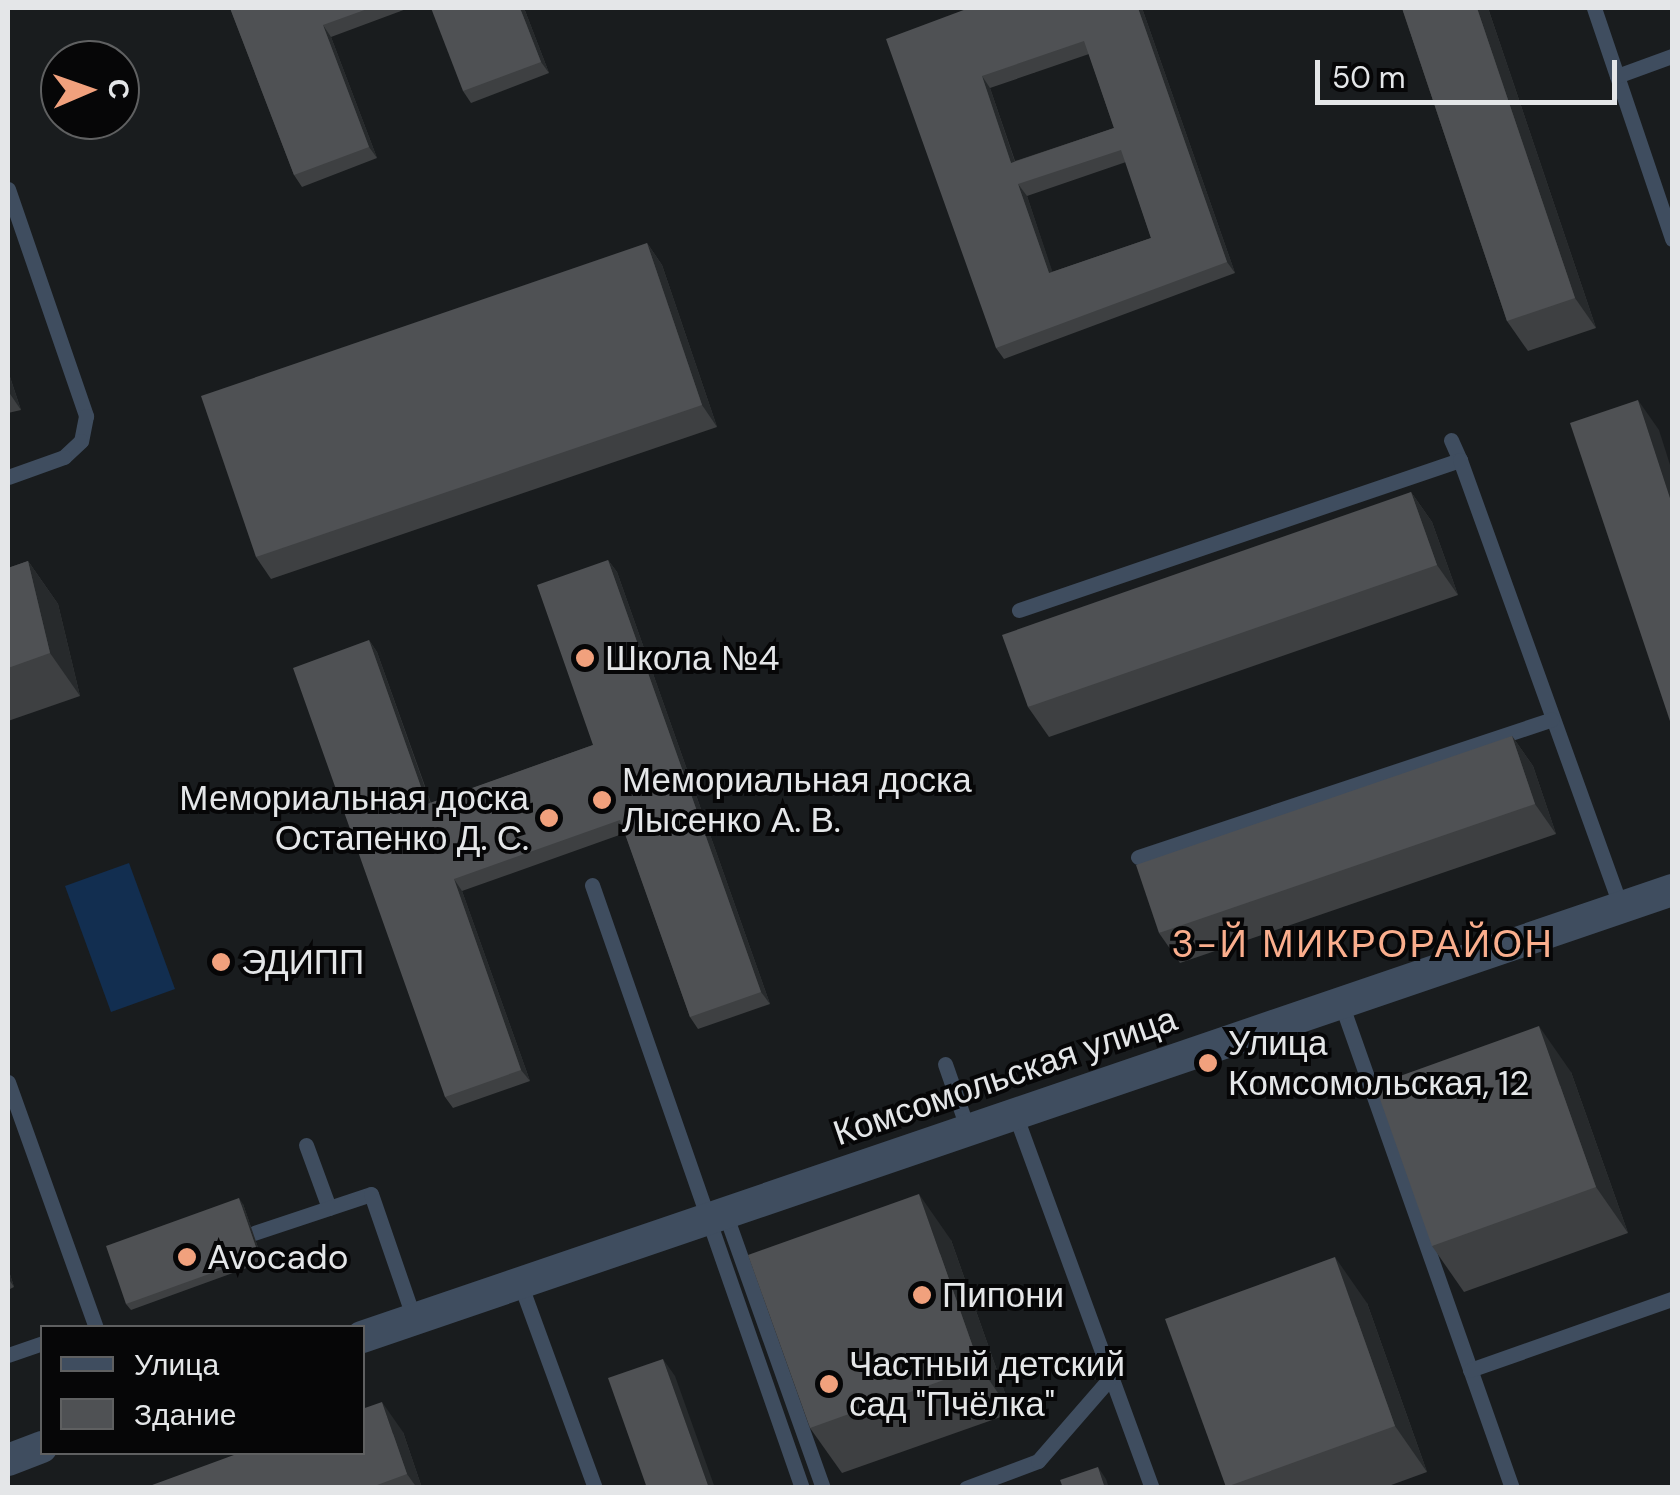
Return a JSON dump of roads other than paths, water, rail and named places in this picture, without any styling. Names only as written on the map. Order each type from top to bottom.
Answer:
[{"type":"street","name":"Комсомольская улица","points":[[365,1335],[1672,890]]},
{"type":"street","points":[[13,1469],[40,1449]]},
{"type":"lane","points":[[1594,8],[1672,240]]},
{"type":"lane","points":[[1617,76],[1672,56]]},
{"type":"lane","points":[[8,189],[86,416],[81,441],[64,457],[8,477]]},
{"type":"lane","points":[[1452,440],[1620,908]]},
{"type":"lane","points":[[1020,610],[1460,460]]},
{"type":"lane","points":[[1138,857],[1552,718]]},
{"type":"lane","points":[[592,885],[823,1488]]},
{"type":"lane","points":[[1341,1003],[1512,1488]]},
{"type":"lane","points":[[945,1064],[968,1130]]},
{"type":"lane","points":[[8,1082],[91,1325]]},
{"type":"lane","points":[[1015,1114],[1152,1488]]},
{"type":"lane","points":[[306,1145],[328,1208]]},
{"type":"lane","points":[[254,1233],[371,1194],[414,1319]]},
{"type":"lane","points":[[716,1216],[802,1488]]},
{"type":"lane","points":[[520,1282],[594,1488]]},
{"type":"lane","points":[[1470,1370],[1672,1300]]},
{"type":"lane","points":[[8,1356],[40,1344]]},
{"type":"lane","points":[[966,1488],[1038,1461],[1111,1377]]},
{"type":"place","name":"Школа №4","points":[[585,658]]},
{"type":"place","name":"Мемориальная доска Лысенко А. В.","points":[[602,800]]},
{"type":"place","name":"Мемориальная доска Остапенко Д. С.","points":[[549,818]]},
{"type":"place","name":"ЭДИПП","points":[[221,962]]},
{"type":"place","name":"Улица Комсомольская, 12","points":[[1208,1063]]},
{"type":"place","name":"Avocado","points":[[187,1257]]},
{"type":"place","name":"Пипони","points":[[922,1295]]},
{"type":"place","name":"Частный детский сад \"Пчёлка\"","points":[[829,1384]]},
{"type":"district","name":"3-Й МИКРОРАЙОН","points":[[1363,945]]}]
